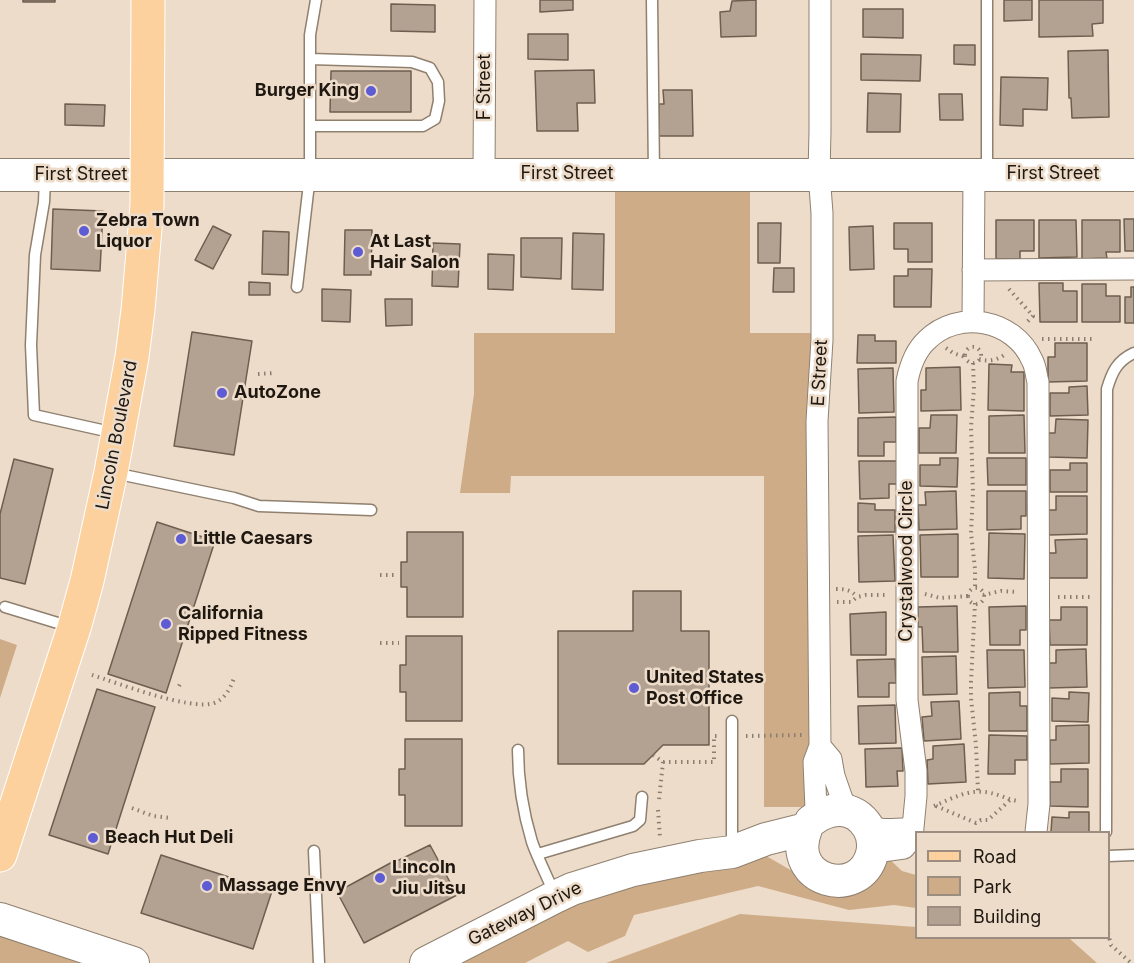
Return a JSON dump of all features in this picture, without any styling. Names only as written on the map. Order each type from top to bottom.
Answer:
[{"type":"main road","name":"Lincoln Boulevard","points":[[0,855],[74,628],[87,581],[111,472],[132,357],[147,222],[148,0]]},
{"type":"street","name":"F Street","points":[[484,174],[485,0]]},
{"type":"street","name":"E Street","points":[[808,825],[816,809],[814,762],[820,746],[818,421],[822,340],[822,213],[819,174],[820,0]]},
{"type":"street","points":[[973,321],[973,270],[981,174]]},
{"type":"street","name":"First Street","points":[[0,175],[1134,175]]},
{"type":"street","points":[[973,270],[1134,270]]},
{"type":"street","name":"Crystalwood Circle","points":[[914,839],[912,832],[916,771],[907,700],[907,381],[913,360],[926,340],[948,326],[973,321],[998,326],[1015,337],[1033,360],[1038,382],[1039,804],[1035,831]]},
{"type":"street","name":"E Street","points":[[820,746],[831,759],[842,799],[863,831]]},
{"type":"street","points":[[863,831],[868,864],[855,876],[838,881],[820,877],[807,865],[801,847],[802,837],[808,825],[827,811],[842,810],[863,831],[882,851],[904,848],[914,839],[903,829],[873,828],[863,831]]},
{"type":"street","name":"Gateway Drive","points":[[426,963],[555,897],[582,886],[633,870],[732,852],[808,825]]},
{"type":"street","name":"Gateway Drive","points":[[732,852],[767,858],[784,858],[807,865]]},
{"type":"street","points":[[0,919],[126,962]]},
{"type":"lane","points":[[297,287],[310,175],[310,35],[316,0]]},
{"type":"lane","points":[[652,0],[654,174]]},
{"type":"lane","points":[[981,174],[987,0]]},
{"type":"lane","points":[[310,59],[412,62],[430,68],[438,82],[439,101],[435,119],[423,126],[310,126]]},
{"type":"lane","points":[[45,175],[44,202],[35,255],[31,345],[33,415],[118,434]]},
{"type":"lane","points":[[1106,831],[1107,389],[1113,371],[1126,357],[1134,353]]},
{"type":"lane","points":[[111,472],[234,498],[260,506],[371,510]]},
{"type":"lane","points":[[5,607],[74,628]]},
{"type":"lane","points":[[732,721],[732,852]]},
{"type":"lane","points":[[518,750],[521,797],[532,842],[555,897]]},
{"type":"lane","points":[[538,854],[633,826],[640,820],[642,797]]},
{"type":"lane","points":[[314,851],[319,963]]},
{"type":"lane","points":[[1110,856],[1134,855]]},
{"type":"path","points":[[972,348],[980,352],[978,361],[974,363],[969,362],[965,357],[967,350],[972,348]]},
{"type":"path","points":[[974,363],[971,442],[974,492],[970,533],[975,588]]},
{"type":"path","points":[[258,374],[274,373]]},
{"type":"path","points":[[380,576],[396,576]]},
{"type":"path","points":[[975,588],[980,589],[983,593],[981,602],[975,603],[968,599],[968,594],[975,588]]},
{"type":"path","points":[[975,603],[971,682],[978,791]]},
{"type":"path","points":[[380,643],[399,643]]},
{"type":"path","points":[[92,675],[173,700],[198,705],[215,702],[229,691],[234,678]]},
{"type":"path","points":[[653,755],[663,762],[658,812],[660,839]]},
{"type":"path","points":[[927,809],[966,792],[978,791],[1022,801],[1021,807]]},
{"type":"path","points":[[935,805],[976,823],[988,820],[1010,800]]},
{"type":"path","points":[[132,808],[153,816],[171,818]]},
{"type":"path","points":[[1110,939],[1111,945],[1131,963]]},
{"type":"green space","points":[[615,179],[750,179],[750,333],[818,333],[824,807],[764,807],[764,476],[511,476],[510,493],[460,493],[474,394],[474,333],[615,333]]},
{"type":"green space","points":[[0,639],[17,645],[0,698]]},
{"type":"green space","points":[[761,853],[813,883],[885,855],[902,871],[915,875],[915,908],[894,905],[849,910],[758,886],[634,915],[625,936],[588,952],[568,941],[525,963],[435,963],[559,901]]},
{"type":"green space","points":[[740,914],[915,927],[915,939],[1070,939],[1097,963],[606,963]]},
{"type":"green space","points":[[0,928],[111,963],[0,963]]},
{"type":"building","points":[[23,0],[55,0],[55,2],[23,2]]},
{"type":"building","points":[[540,0],[573,0],[573,10],[540,12]]},
{"type":"building","points":[[756,0],[756,36],[721,37],[720,12],[730,11],[732,1]]},
{"type":"building","points":[[1004,0],[1032,0],[1032,20],[1004,21]]},
{"type":"building","points":[[1039,0],[1103,0],[1103,23],[1092,24],[1093,36],[1039,37]]},
{"type":"building","points":[[391,4],[435,5],[435,32],[391,31]]},
{"type":"building","points":[[863,9],[903,9],[903,38],[863,37]]},
{"type":"building","points":[[528,34],[568,34],[568,60],[528,59]]},
{"type":"building","points":[[954,45],[975,45],[975,65],[954,64]]},
{"type":"building","points":[[1108,50],[1109,117],[1072,118],[1071,98],[1069,98],[1068,51]]},
{"type":"building","points":[[861,54],[921,55],[920,81],[861,80]]},
{"type":"building","points":[[594,70],[595,103],[577,103],[578,131],[537,131],[535,71]]},
{"type":"building","name":"Burger King","points":[[331,71],[411,71],[411,112],[330,112]]},
{"type":"building","points":[[1001,77],[1048,78],[1047,110],[1023,109],[1023,126],[1000,125]]},
{"type":"building","points":[[663,90],[692,90],[693,136],[659,136],[659,104],[664,104]]},
{"type":"building","points":[[868,93],[901,94],[900,132],[867,132]]},
{"type":"building","points":[[939,94],[962,94],[963,120],[940,120]]},
{"type":"building","points":[[65,104],[105,105],[104,126],[65,125]]},
{"type":"building","points":[[53,209],[103,211],[100,271],[51,269]]},
{"type":"building","points":[[1124,219],[1134,219],[1134,251],[1125,251]]},
{"type":"building","points":[[996,220],[1034,220],[1034,251],[1020,251],[1020,259],[996,259]]},
{"type":"building","points":[[1039,220],[1076,220],[1077,257],[1039,258]]},
{"type":"building","points":[[1082,220],[1120,220],[1120,252],[1106,252],[1107,258],[1082,259]]},
{"type":"building","points":[[758,223],[781,223],[780,263],[758,263]]},
{"type":"building","points":[[894,223],[932,223],[932,262],[908,262],[908,249],[894,249]]},
{"type":"building","points":[[213,226],[231,235],[213,269],[195,260]]},
{"type":"building","points":[[873,226],[874,269],[850,270],[849,227]]},
{"type":"building","name":"At Last Hair Salon","points":[[345,230],[372,230],[371,275],[344,275]]},
{"type":"building","points":[[263,231],[289,232],[288,275],[262,274]]},
{"type":"building","points":[[573,233],[604,234],[603,290],[572,289]]},
{"type":"building","points":[[521,238],[562,238],[561,279],[521,277]]},
{"type":"building","points":[[433,243],[460,244],[458,287],[432,286]]},
{"type":"building","points":[[488,254],[514,255],[513,290],[488,289]]},
{"type":"building","points":[[774,268],[794,268],[794,292],[773,292]]},
{"type":"building","points":[[908,269],[932,269],[931,307],[894,307],[894,276],[908,276]]},
{"type":"building","points":[[249,282],[270,283],[270,295],[249,295]]},
{"type":"building","points":[[1039,283],[1063,283],[1063,291],[1077,291],[1077,322],[1040,322]]},
{"type":"building","points":[[1082,284],[1106,284],[1106,296],[1120,296],[1120,322],[1082,322]]},
{"type":"building","points":[[1131,287],[1134,287],[1134,323],[1125,323],[1125,297],[1131,297]]},
{"type":"building","points":[[322,289],[351,290],[350,322],[322,321]]},
{"type":"building","points":[[385,299],[412,299],[412,325],[386,326]]},
{"type":"building","points":[[192,332],[252,341],[234,455],[174,446]]},
{"type":"building","points":[[858,335],[875,335],[875,341],[896,341],[896,363],[857,363]]},
{"type":"building","points":[[1055,343],[1087,343],[1087,381],[1048,382],[1048,357],[1055,357]]},
{"type":"building","points":[[989,364],[1012,365],[1011,372],[1024,372],[1024,411],[988,410]]},
{"type":"building","points":[[960,367],[961,410],[921,411],[921,390],[926,390],[926,368]]},
{"type":"building","points":[[893,368],[894,412],[859,413],[858,369]]},
{"type":"building","points":[[1087,386],[1088,415],[1050,416],[1050,393],[1069,393],[1069,387]]},
{"type":"building","points":[[931,415],[957,415],[956,453],[919,453],[919,428],[930,428]]},
{"type":"building","points":[[1024,415],[1025,453],[989,453],[989,416]]},
{"type":"building","points":[[896,417],[896,442],[884,442],[884,456],[858,456],[858,418]]},
{"type":"building","points":[[1056,419],[1088,420],[1087,458],[1048,457],[1048,433],[1055,433]]},
{"type":"building","points":[[940,458],[958,458],[957,487],[920,486],[920,465],[940,465]]},
{"type":"building","points":[[987,458],[1026,458],[1026,485],[988,485]]},
{"type":"building","points":[[14,459],[53,469],[25,584],[0,578],[0,514]]},
{"type":"building","points":[[859,461],[897,461],[897,484],[889,484],[889,498],[860,499]]},
{"type":"building","points":[[1070,463],[1087,463],[1087,492],[1050,492],[1050,470],[1070,470]]},
{"type":"building","points":[[956,491],[957,529],[919,530],[918,505],[926,505],[925,492]]},
{"type":"building","points":[[987,491],[1026,491],[1026,516],[1021,516],[1021,529],[987,530]]},
{"type":"building","points":[[1056,496],[1087,496],[1087,534],[1048,535],[1048,510],[1056,510]]},
{"type":"building","points":[[858,503],[875,504],[875,510],[895,510],[895,532],[858,532]]},
{"type":"building","points":[[157,522],[215,541],[166,693],[108,674]]},
{"type":"building","points":[[407,532],[463,532],[463,617],[407,617],[407,587],[401,587],[401,562],[407,562]]},
{"type":"building","points":[[989,533],[1025,534],[1024,579],[988,578]]},
{"type":"building","points":[[958,534],[958,577],[921,577],[920,535]]},
{"type":"building","points":[[893,535],[895,581],[859,582],[858,536]]},
{"type":"building","points":[[1087,539],[1087,578],[1049,578],[1048,553],[1056,553],[1055,540]]},
{"type":"building","name":"United States Post Office","points":[[633,591],[681,591],[681,631],[709,631],[709,745],[663,745],[644,764],[558,764],[558,631],[633,631]]},
{"type":"building","points":[[957,606],[958,652],[923,652],[922,627],[918,627],[918,607]]},
{"type":"building","points":[[1026,606],[1026,630],[1020,630],[1020,645],[990,645],[989,607]]},
{"type":"building","points":[[1061,607],[1087,607],[1087,645],[1050,645],[1049,620],[1061,620]]},
{"type":"building","points":[[886,612],[886,655],[851,655],[850,614]]},
{"type":"building","points":[[406,636],[462,636],[462,721],[406,721],[406,692],[400,692],[400,665],[406,665]]},
{"type":"building","points":[[1086,649],[1087,687],[1048,688],[1048,663],[1056,663],[1056,650]]},
{"type":"building","points":[[987,650],[1024,650],[1025,687],[988,688]]},
{"type":"building","points":[[956,656],[957,694],[923,695],[922,657]]},
{"type":"building","points":[[895,659],[896,683],[889,683],[889,697],[858,697],[857,660]]},
{"type":"building","points":[[97,689],[155,707],[108,854],[49,835]]},
{"type":"building","points":[[1020,692],[1020,706],[1027,706],[1027,731],[989,731],[989,693]]},
{"type":"building","points":[[1069,692],[1089,693],[1088,722],[1052,721],[1052,698],[1069,699]]},
{"type":"building","points":[[959,701],[961,739],[924,741],[922,717],[932,716],[931,702]]},
{"type":"building","points":[[895,705],[896,743],[859,744],[858,706]]},
{"type":"building","points":[[1089,725],[1089,763],[1050,764],[1050,740],[1056,740],[1056,726]]},
{"type":"building","points":[[989,735],[1027,736],[1027,760],[1015,760],[1015,774],[988,774]]},
{"type":"building","points":[[405,739],[462,739],[462,826],[405,826],[405,795],[399,795],[399,769],[405,769]]},
{"type":"building","points":[[964,744],[966,782],[928,784],[927,760],[933,759],[933,746]]},
{"type":"building","points":[[902,748],[903,771],[897,771],[898,786],[866,787],[865,749]]},
{"type":"building","points":[[1061,769],[1088,769],[1088,807],[1050,806],[1050,782],[1061,782]]},
{"type":"building","points":[[1069,812],[1089,812],[1089,831],[1051,831],[1052,817],[1069,818]]},
{"type":"building","points":[[430,845],[457,895],[364,943],[337,892],[396,860]]},
{"type":"building","points":[[161,855],[272,891],[253,949],[141,913]]},
{"type":"place","name":"Burger King","points":[[371,91]]},
{"type":"place","name":"Zebra Town Liquor","points":[[84,231]]},
{"type":"place","name":"At Last Hair Salon","points":[[358,252]]},
{"type":"place","name":"AutoZone","points":[[222,393]]},
{"type":"place","name":"Little Caesars","points":[[181,539]]},
{"type":"place","name":"California Ripped Fitness","points":[[166,624]]},
{"type":"place","name":"United States Post Office","points":[[634,688]]},
{"type":"place","name":"Beach Hut Deli","points":[[93,838]]},
{"type":"place","name":"Lincoln Jiu Jitsu","points":[[380,878]]},
{"type":"place","name":"Massage Envy","points":[[207,886]]}]
